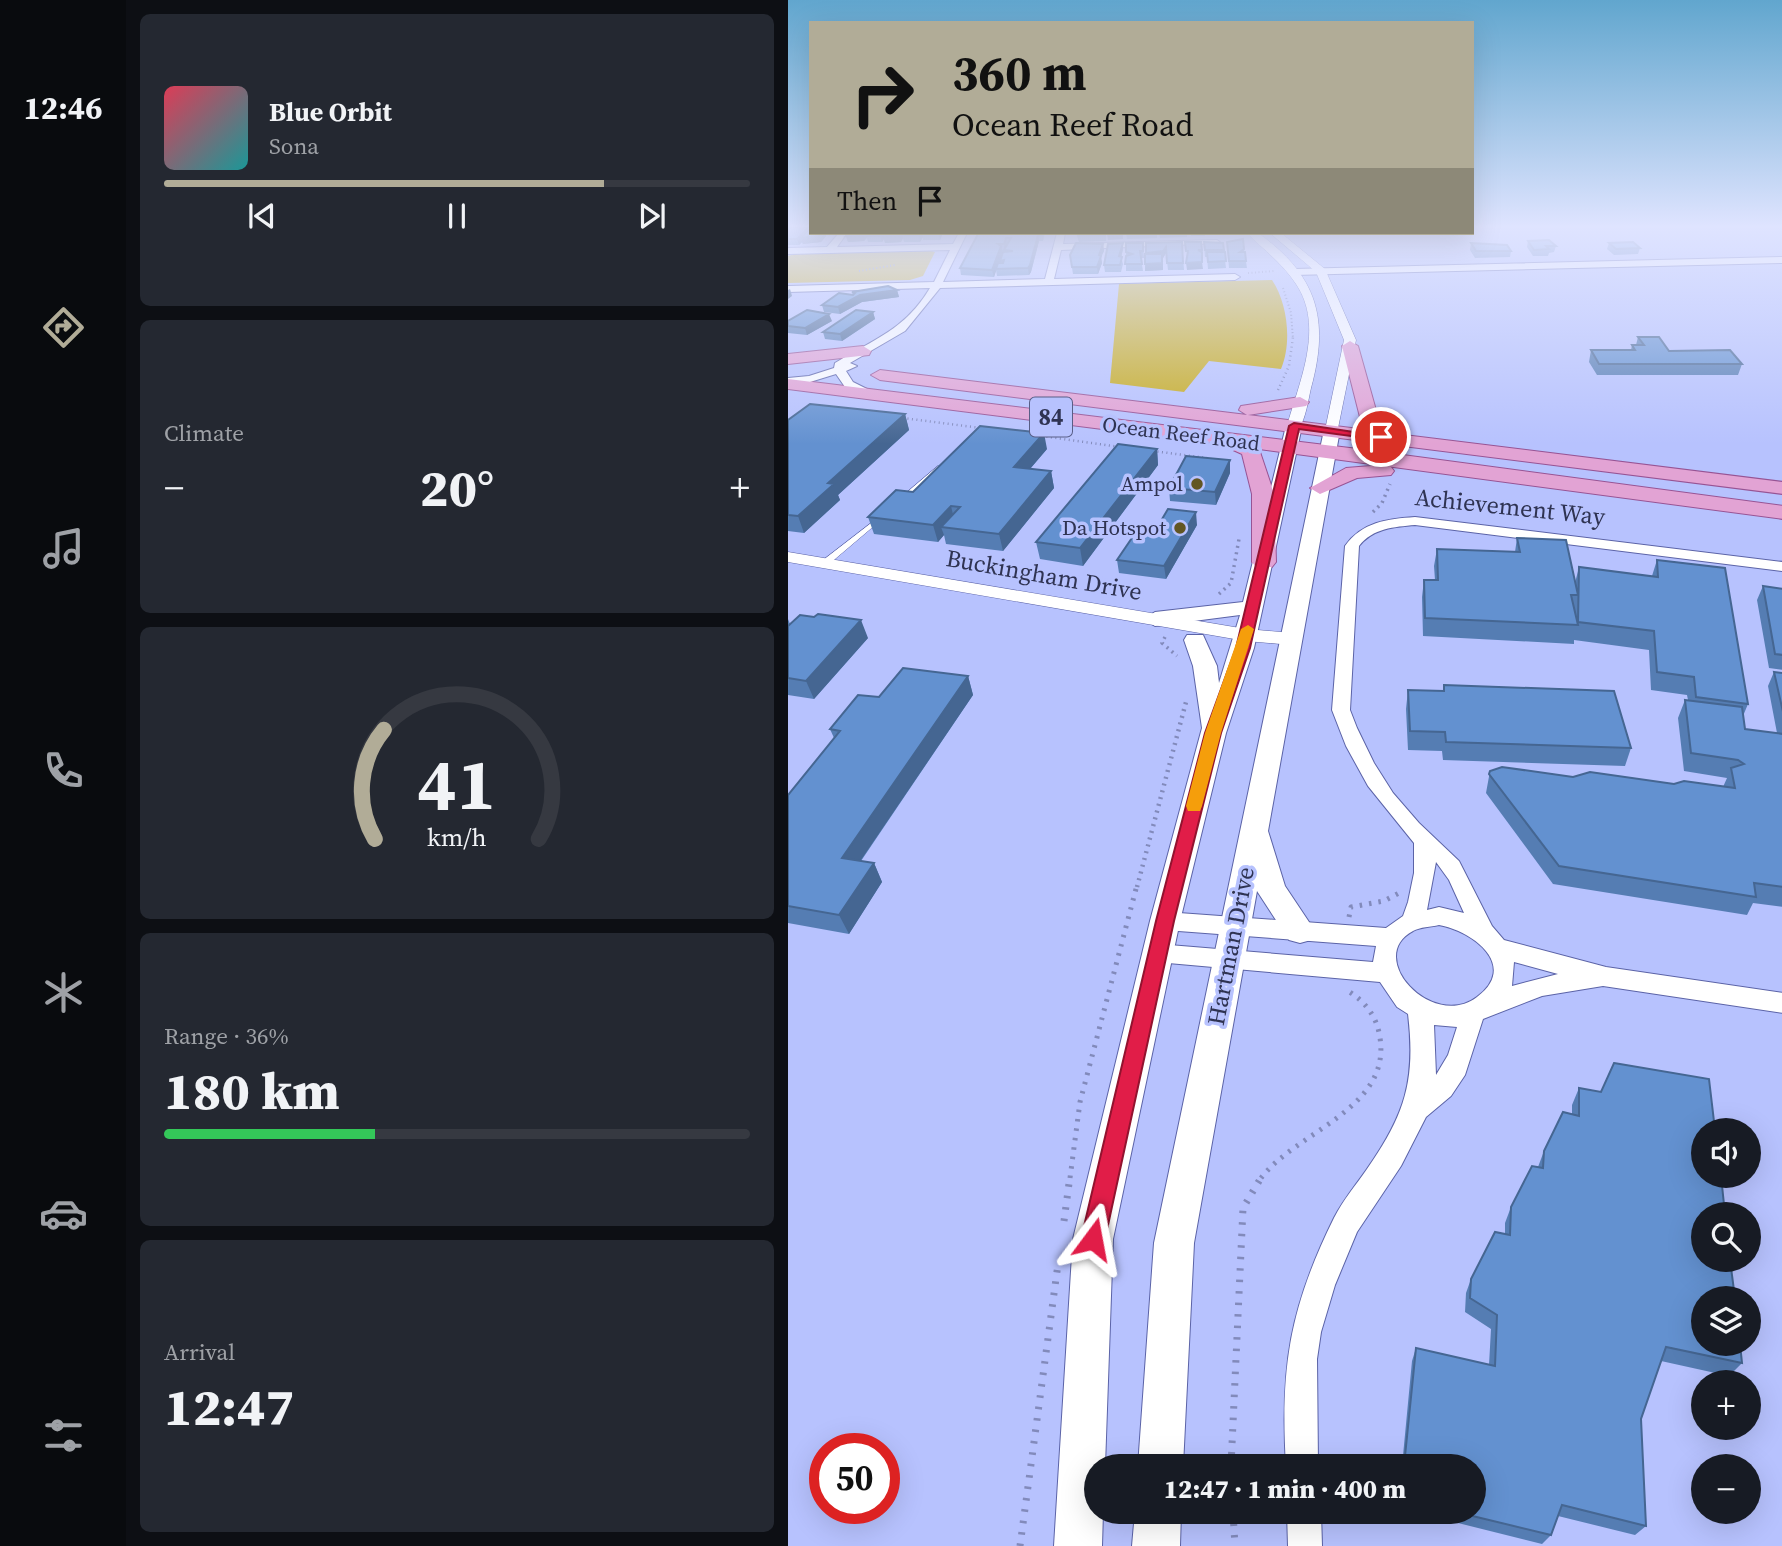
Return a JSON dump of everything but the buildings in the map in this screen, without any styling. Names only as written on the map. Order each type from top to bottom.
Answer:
[{"type":"main road","points":[[1350,346],[1370,421],[1381,437]]},
{"type":"main road","points":[[788,359],[826,357],[874,347],[880,363],[891,376]]},
{"type":"main road","name":"Ocean Reef Road","points":[[788,365],[1060,396],[1783,488]]},
{"type":"main road","name":"Ocean Reef Road","points":[[788,383],[1783,513]]},
{"type":"main road","points":[[1060,396],[1231,410],[1300,402]]},
{"type":"main road","points":[[1078,1546],[1093,1239],[1161,937],[1213,733],[1254,607],[1294,426]]},
{"type":"main road","name":"Hartman Drive","points":[[1161,1454],[1174,1243],[1332,430]]},
{"type":"main road","points":[[1224,440],[1251,451],[1263,494],[1264,562]]},
{"type":"main road","points":[[1320,488],[1353,472],[1393,471],[1583,495],[1704,503]]},
{"type":"main road","points":[[1155,619],[1254,607]]},
{"type":"main road","points":[[1195,640],[1205,666],[1213,733]]},
{"type":"main road","points":[[1254,830],[1271,889],[1300,930]]},
{"type":"main road","points":[[1156,1546],[1157,1524]]},
{"type":"street","points":[[788,383],[852,366],[911,322],[928,299]]},
{"type":"street","points":[[1294,426],[1310,371],[1316,314],[1309,299]]},
{"type":"street","points":[[1332,430],[1350,346],[1335,299]]},
{"type":"street","points":[[839,370],[840,376],[850,387],[869,394]]},
{"type":"street","name":"Achievement Way","points":[[1490,940],[1447,860],[1424,841],[1364,765],[1349,735],[1341,710],[1352,546],[1358,536],[1389,523],[1415,521],[1783,567]]},
{"type":"street","name":"Buckingham Drive","points":[[788,557],[1155,619],[1245,641]]},
{"type":"street","name":"Buckingham Drive","points":[[788,570],[1195,640],[1245,641],[1290,646]]},
{"type":"street","points":[[1411,922],[1423,898],[1427,872],[1424,841]]},
{"type":"street","points":[[1606,977],[1542,986],[1448,1017],[1420,1010],[1398,994],[1385,973],[1384,954],[1390,938],[1411,922],[1439,916],[1462,920],[1490,940],[1606,977],[1783,1003]]},
{"type":"street","points":[[1161,937],[1232,944],[1300,930],[1390,938]]},
{"type":"street","points":[[1161,937],[1232,944],[1385,973]]},
{"type":"street","points":[[1419,1108],[1442,1091],[1463,1055],[1481,1008],[1502,987],[1505,968],[1490,940]]},
{"type":"street","points":[[1302,1454],[1300,1405],[1303,1342],[1345,1226],[1388,1162],[1419,1108],[1424,1088],[1425,1040],[1420,1010]]},
{"type":"street","points":[[1304,1524],[1305,1546]]},
{"type":"lane","points":[[825,563],[944,464]]},
{"type":"path","points":[[1275,395],[1284,381],[1293,332],[1286,299]]},
{"type":"path","points":[[898,417],[994,430]]},
{"type":"path","points":[[1035,435],[1131,448]]},
{"type":"path","points":[[1145,450],[1213,459]]},
{"type":"path","points":[[1234,1524],[1235,1546]]},
{"type":"shaded area","points":[[1118,299],[1282,300],[1287,336],[1281,369],[1209,361],[1184,392],[1110,383]]},
{"type":"slow traffic","points":[[1194,806],[1213,733],[1248,629]]},
{"type":"place","name":"Ampol","points":[[1197,484]]},
{"type":"place","name":"Da Hotspot","points":[[1180,528]]},
{"type":"route","points":[[1093,1239],[1165,921],[1213,733],[1243,648],[1294,426],[1381,437]]}]
